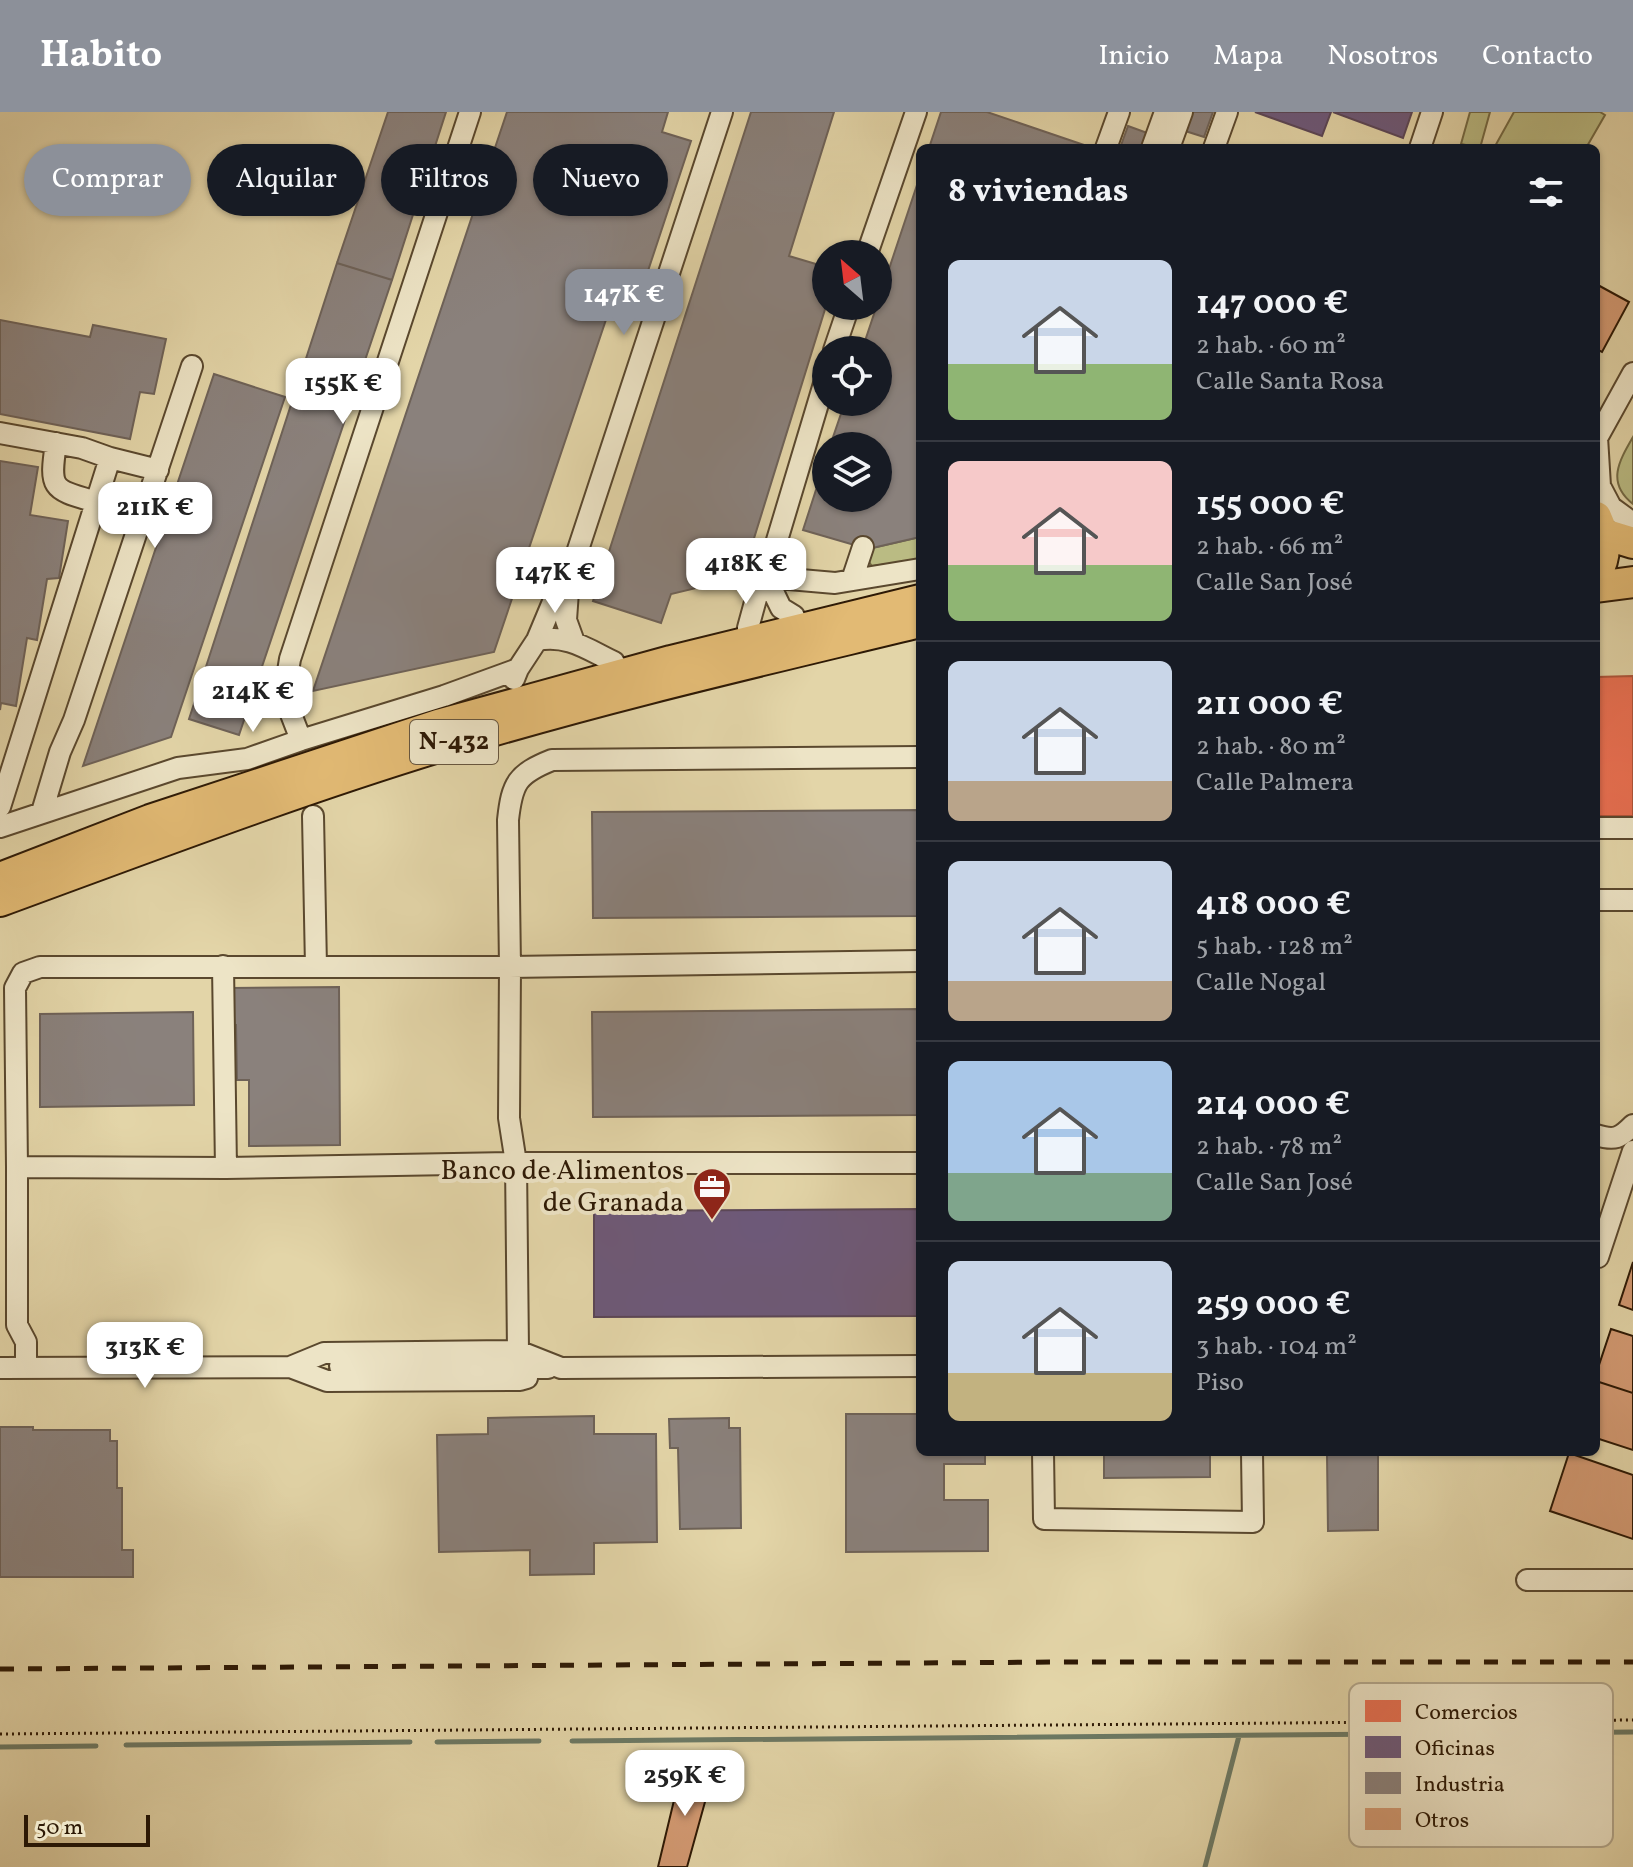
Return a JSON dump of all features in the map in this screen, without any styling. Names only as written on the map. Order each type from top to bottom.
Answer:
[{"type":"highway","points":[[1600,565],[1613,528]]},
{"type":"highway","points":[[1600,586],[1633,582]]},
{"type":"highway","name":"N-432","points":[[0,878],[150,820],[438,725],[671,661],[916,601]]},
{"type":"highway","name":"N-432","points":[[0,901],[304,791],[451,743],[631,693],[916,623]]},
{"type":"street","points":[[301,740],[284,696],[290,659],[470,112]]},
{"type":"street","points":[[574,642],[566,620],[569,577],[722,112]]},
{"type":"street","points":[[872,240],[916,112]]},
{"type":"street","points":[[1107,144],[1119,112]]},
{"type":"street","points":[[1153,144],[1165,112]]},
{"type":"street","points":[[1170,144],[1182,112]]},
{"type":"street","points":[[1215,144],[1227,112]]},
{"type":"street","points":[[1421,144],[1432,112]]},
{"type":"street","points":[[52,809],[71,753],[74,720],[192,366]]},
{"type":"street","points":[[1604,406],[1633,373]]},
{"type":"street","points":[[748,628],[814,416]]},
{"type":"street","points":[[0,433],[82,448],[158,470]]},
{"type":"street","points":[[56,443],[51,473],[55,484],[64,493],[96,502]]},
{"type":"street","points":[[0,807],[110,458]]},
{"type":"street","points":[[1600,486],[1611,507],[1613,528]]},
{"type":"street","points":[[852,580],[863,547]]},
{"type":"street","points":[[766,577],[835,583],[916,570]]},
{"type":"street","points":[[508,691],[537,640],[555,597],[569,577]]},
{"type":"street","points":[[766,577],[781,608],[794,616]]},
{"type":"street","points":[[438,725],[472,703],[614,662],[850,604],[881,609]]},
{"type":"street","points":[[537,640],[552,637],[574,642],[614,662]]},
{"type":"street","points":[[0,827],[178,768],[247,759],[518,669]]},
{"type":"street","points":[[518,1351],[516,1163],[509,1118],[508,820],[510,798],[517,782],[530,768],[552,760],[916,757]]},
{"type":"street","points":[[313,816],[316,967]]},
{"type":"street","points":[[1600,828],[1633,828]]},
{"type":"street","points":[[1600,900],[1633,900]]},
{"type":"street","points":[[26,1368],[26,1342],[17,1325],[15,988],[23,973],[40,967],[510,967],[916,961]]},
{"type":"street","points":[[223,966],[226,1168]]},
{"type":"street","points":[[1600,1136],[1609,1139],[1621,1136],[1633,1125]]},
{"type":"street","points":[[1600,1251],[1633,1151]]},
{"type":"street","points":[[17,1167],[916,1163]]},
{"type":"street","points":[[290,1367],[324,1353],[518,1351],[561,1368]]},
{"type":"street","points":[[0,1368],[916,1366]]},
{"type":"street","points":[[1043,1456],[1044,1519],[1253,1522],[1252,1456]]},
{"type":"street","points":[[1527,1580],[1633,1580]]},
{"type":"path","points":[[1613,1720],[1633,1720]]},
{"type":"path","points":[[0,1734],[1349,1722]]},
{"type":"green space","points":[[1470,112],[1490,112],[1481,144],[1461,144]]},
{"type":"green space","points":[[1514,112],[1600,112],[1605,115],[1588,144],[1496,144]]},
{"type":"green space","points":[[1633,437],[1633,504],[1617,480],[1620,463]]},
{"type":"green space","points":[[916,538],[916,560],[872,566],[868,549]]},
{"type":"building: Comercios","points":[[1633,676],[1633,816],[1600,816],[1600,677]]},
{"type":"building: Oficinas","points":[[1255,112],[1331,112],[1322,136]]},
{"type":"building: Oficinas","points":[[1333,112],[1412,112],[1403,138]]},
{"type":"building: Oficinas","points":[[916,1209],[916,1316],[594,1317],[594,1211]]},
{"type":"building: Industria","points":[[388,112],[446,112],[436,144],[381,144],[381,216],[413,216],[392,280],[337,263],[353,216],[365,216],[365,180]]},
{"type":"building: Industria","points":[[507,112],[668,112],[662,132],[691,141],[668,210],[668,144],[533,144],[533,216],[666,216],[640,295],[617,287],[494,652],[313,691],[472,216],[517,216],[517,144],[496,144]]},
{"type":"building: Industria","points":[[751,112],[834,112],[789,256],[812,263],[812,320],[822,320],[817,336],[812,336],[812,351],[742,577],[671,594],[661,623],[593,601]]},
{"type":"building: Industria","points":[[941,112],[987,112],[1081,144],[930,144]]},
{"type":"building: Industria","points":[[1185,112],[1213,112],[1204,137],[1179,129]]},
{"type":"building: Industria","points":[[1128,126],[1153,135],[1150,144],[1121,144]]},
{"type":"building: Industria","points":[[916,188],[916,538],[868,549],[803,530],[812,502],[812,512],[892,512],[892,432],[835,432],[840,416],[892,416],[892,336],[867,336],[872,320],[892,320],[892,260]]},
{"type":"building: Industria","points":[[337,263],[392,280],[239,735],[189,719]]},
{"type":"building: Industria","points":[[0,320],[90,337],[93,325],[166,339],[154,394],[140,392],[130,439],[0,414]]},
{"type":"building: Industria","points":[[214,374],[285,397],[171,737],[83,766]]},
{"type":"building: Industria","points":[[0,461],[38,467],[30,515],[68,521],[59,578],[47,579],[37,640],[27,638],[16,706],[1,703],[0,710]]},
{"type":"building: Industria","points":[[916,810],[916,916],[593,918],[592,812]]},
{"type":"building: Industria","points":[[339,987],[340,1145],[249,1146],[249,1080],[237,1080],[236,1025],[231,1025],[231,988]]},
{"type":"building: Industria","points":[[916,1009],[916,1115],[593,1117],[592,1012]]},
{"type":"building: Industria","points":[[193,1012],[194,1105],[40,1107],[40,1014]]},
{"type":"building: Industria","points":[[846,1414],[916,1414],[916,1456],[985,1456],[985,1464],[944,1464],[944,1500],[988,1500],[988,1551],[846,1552]]},
{"type":"building: Industria","points":[[594,1416],[594,1434],[656,1434],[657,1542],[594,1543],[594,1574],[530,1575],[530,1550],[439,1552],[437,1435],[488,1434],[488,1418]]},
{"type":"building: Industria","points":[[729,1418],[729,1428],[740,1428],[741,1528],[680,1529],[678,1448],[670,1448],[669,1419]]},
{"type":"building: Industria","points":[[0,1427],[110,1430],[110,1441],[117,1441],[117,1488],[122,1488],[122,1550],[133,1550],[133,1577],[0,1577]]},
{"type":"building: Industria","points":[[1104,1456],[1210,1456],[1210,1477],[1104,1478]]},
{"type":"building: Industria","points":[[1327,1456],[1378,1456],[1378,1530],[1328,1531]]},
{"type":"building: Otros","points":[[1600,286],[1629,302],[1600,351]]},
{"type":"building: Otros","points":[[1633,1262],[1633,1310],[1619,1305]]},
{"type":"building: Otros","points":[[1611,1329],[1633,1336],[1633,1393],[1600,1382],[1600,1362]]},
{"type":"building: Otros","points":[[1600,1382],[1633,1393],[1633,1450],[1600,1439]]},
{"type":"building: Otros","points":[[1568,1456],[1578,1456],[1633,1475],[1633,1539],[1550,1511]]},
{"type":"building: Otros","points":[[682,1767],[713,1773],[687,1867],[658,1867]]},
{"type":"waterway","points":[[1613,1732],[1633,1732]]},
{"type":"waterway","points":[[572,1741],[1349,1734]]},
{"type":"waterway","points":[[1205,1867],[1239,1736]]},
{"type":"waterway","points":[[437,1742],[539,1741]]},
{"type":"waterway","points":[[126,1745],[410,1742]]},
{"type":"waterway","points":[[0,1747],[96,1746]]},
{"type":"railway","points":[[0,1669],[1066,1662],[1633,1662]]},
{"type":"place","name":"Banco de Alimentos de Granada","points":[[712,1221]]}]
